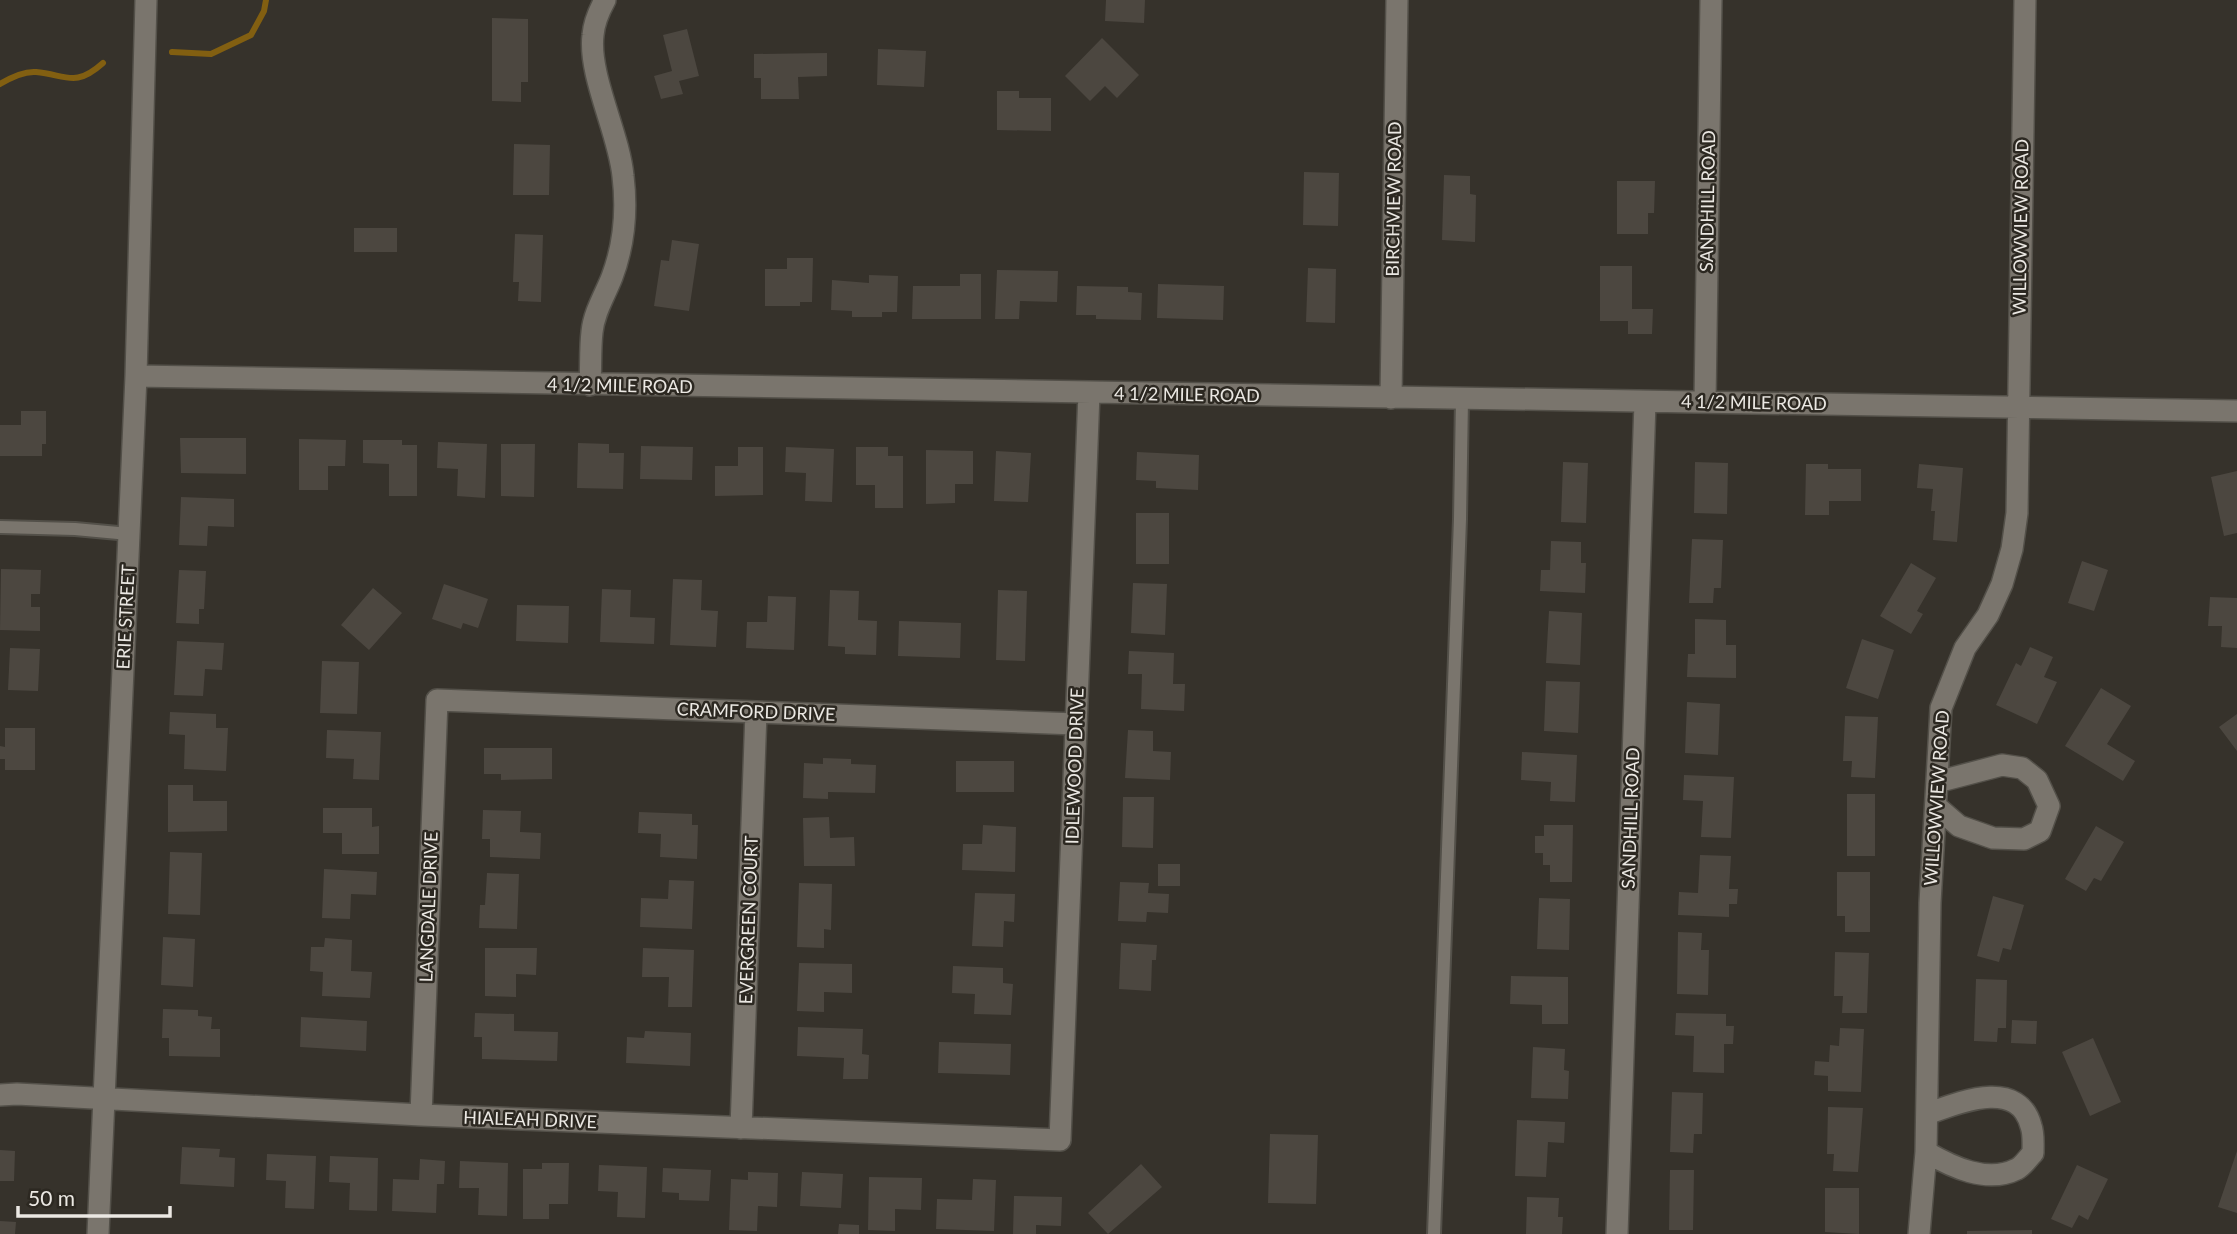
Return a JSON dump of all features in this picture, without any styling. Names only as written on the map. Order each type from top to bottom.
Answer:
[{"type":"street","name":"ERIE STREET","points":[[98,1234],[130,534],[146,0]]},
{"type":"street","points":[[590,385],[592,331],[613,274],[622,238],[625,206],[619,153],[593,58],[593,36],[598,14],[605,0]]},
{"type":"street","name":"BIRCHVIEW ROAD","points":[[1391,398],[1397,0]]},
{"type":"street","name":"SANDHILL ROAD","points":[[1704,402],[1711,0]]},
{"type":"street","name":"WILLOWVIEW ROAD","points":[[1919,1234],[1926,1152],[1930,903],[1941,708],[1965,648],[1988,615],[2002,584],[2012,549],[2017,513],[2025,0]]},
{"type":"street","name":"4 1/2 MILE ROAD","points":[[136,376],[2237,411]]},
{"type":"street","name":"IDLEWOOD DRIVE","points":[[1060,1140],[1089,393]]},
{"type":"street","name":"SANDHILL ROAD","points":[[1617,1234],[1645,402]]},
{"type":"street","name":"CRAMFORD DRIVE","points":[[436,699],[1076,724]]},
{"type":"street","name":"LANGDALE DRIVE","points":[[421,1115],[436,699]]},
{"type":"street","name":"EVERGREEN COURT","points":[[741,1128],[756,712]]},
{"type":"street","points":[[1937,782],[2002,765],[2022,768],[2037,780],[2049,806],[2040,831],[2024,839],[1993,838],[1959,826],[1937,807]]},
{"type":"street","name":"HIALEAH DRIVE","points":[[0,1095],[421,1115],[1060,1140]]},
{"type":"street","points":[[1926,1152],[1950,1166],[1977,1174],[1998,1175],[2019,1169],[2033,1153],[2032,1127],[2026,1112],[2012,1101],[1991,1096],[1960,1102],[1927,1114]]},
{"type":"lane","points":[[1434,1234],[1462,399]]},
{"type":"lane","points":[[0,527],[130,534]]},
{"type":"building","points":[[1106,0],[1145,0],[1144,23],[1105,21]]},
{"type":"building","points":[[492,18],[528,19],[528,82],[521,82],[521,102],[492,101]]},
{"type":"building","points":[[687,29],[699,76],[679,81],[683,94],[661,99],[654,76],[672,71],[663,35]]},
{"type":"building","points":[[1102,38],[1139,75],[1117,98],[1105,86],[1090,101],[1065,76]]},
{"type":"building","points":[[878,49],[926,51],[924,87],[877,85]]},
{"type":"building","points":[[827,53],[827,76],[798,77],[799,99],[761,99],[761,78],[754,78],[754,54]]},
{"type":"building","points":[[997,91],[1019,91],[1019,98],[1051,98],[1051,131],[997,130]]},
{"type":"building","points":[[514,144],[550,145],[549,195],[513,195]]},
{"type":"building","points":[[1304,172],[1339,173],[1338,226],[1303,225]]},
{"type":"building","points":[[1444,175],[1470,176],[1470,194],[1476,195],[1475,242],[1442,240]]},
{"type":"building","points":[[1617,181],[1655,181],[1654,213],[1648,213],[1648,234],[1617,234]]},
{"type":"building","points":[[354,228],[397,228],[397,252],[354,252]]},
{"type":"building","points":[[515,234],[543,235],[541,302],[518,301],[519,282],[513,282]]},
{"type":"building","points":[[672,240],[699,244],[689,311],[654,306],[661,260],[669,261]]},
{"type":"building","points":[[787,258],[813,258],[812,302],[800,302],[800,306],[765,306],[765,269],[787,269]]},
{"type":"building","points":[[1600,266],[1632,266],[1632,309],[1653,309],[1652,334],[1628,334],[1628,321],[1600,321]]},
{"type":"building","points":[[1308,268],[1336,269],[1335,323],[1306,322]]},
{"type":"building","points":[[997,270],[1058,271],[1057,302],[1020,301],[1019,319],[995,319]]},
{"type":"building","points":[[960,274],[981,274],[981,319],[912,319],[913,286],[960,286]]},
{"type":"building","points":[[869,275],[898,276],[897,312],[882,312],[882,317],[852,317],[852,311],[831,310],[832,280],[869,283]]},
{"type":"building","points":[[1158,284],[1224,286],[1223,320],[1157,318]]},
{"type":"building","points":[[1077,286],[1128,287],[1128,292],[1142,293],[1141,320],[1096,319],[1096,315],[1076,315]]},
{"type":"building","points":[[21,411],[46,411],[46,444],[42,444],[42,456],[0,456],[0,425],[21,425]]},
{"type":"building","points":[[180,438],[246,438],[246,474],[181,473]]},
{"type":"building","points":[[299,439],[346,440],[345,466],[328,466],[328,490],[299,490]]},
{"type":"building","points":[[363,440],[402,440],[402,445],[417,445],[417,496],[389,496],[389,464],[363,463]]},
{"type":"building","points":[[438,442],[487,444],[485,498],[457,496],[458,469],[437,468]]},
{"type":"building","points":[[578,443],[609,444],[609,453],[624,453],[623,489],[577,488]]},
{"type":"building","points":[[501,444],[535,444],[534,497],[501,496]]},
{"type":"building","points":[[641,446],[693,447],[692,480],[640,479]]},
{"type":"building","points":[[738,447],[763,447],[763,495],[715,496],[715,466],[738,466]]},
{"type":"building","points":[[786,447],[834,449],[832,502],[805,501],[806,473],[785,472]]},
{"type":"building","points":[[856,447],[888,447],[888,456],[903,456],[903,508],[875,508],[875,485],[856,485]]},
{"type":"building","points":[[926,450],[973,451],[973,484],[955,484],[955,503],[926,504]]},
{"type":"building","points":[[996,451],[1031,453],[1028,502],[994,501]]},
{"type":"building","points":[[1137,452],[1199,455],[1198,490],[1156,488],[1156,481],[1136,480]]},
{"type":"building","points":[[1563,462],[1588,463],[1586,523],[1561,522]]},
{"type":"building","points":[[1695,462],[1728,463],[1727,514],[1694,513]]},
{"type":"building","points":[[1806,464],[1828,464],[1828,469],[1861,469],[1861,501],[1829,501],[1829,515],[1805,515]]},
{"type":"building","points":[[1919,464],[1963,468],[1957,542],[1933,540],[1933,489],[1917,488]]},
{"type":"building","points":[[2237,471],[2237,533],[2224,536],[2211,477]]},
{"type":"building","points":[[181,497],[234,499],[234,527],[208,526],[207,546],[179,545]]},
{"type":"building","points":[[1136,513],[1169,513],[1169,564],[1136,564]]},
{"type":"building","points":[[1692,539],[1723,540],[1721,588],[1714,588],[1713,603],[1689,603]]},
{"type":"building","points":[[1551,541],[1581,542],[1581,563],[1586,563],[1585,593],[1540,591],[1541,570],[1550,570]]},
{"type":"building","points":[[2082,561],[2108,570],[2094,611],[2068,603]]},
{"type":"building","points":[[1911,563],[1936,578],[1917,611],[1923,614],[1911,634],[1880,616]]},
{"type":"building","points":[[1,569],[41,570],[40,594],[31,594],[31,607],[40,607],[40,631],[0,630]]},
{"type":"building","points":[[179,570],[206,571],[204,609],[199,609],[199,624],[176,623]]},
{"type":"building","points":[[673,579],[702,580],[701,610],[718,611],[716,647],[670,645]]},
{"type":"building","points":[[1133,583],[1167,584],[1165,635],[1131,633]]},
{"type":"building","points":[[444,584],[488,599],[478,628],[463,623],[461,629],[432,619]]},
{"type":"building","points":[[373,588],[402,613],[369,650],[341,625]]},
{"type":"building","points":[[602,589],[631,590],[630,617],[655,618],[654,644],[600,642]]},
{"type":"building","points":[[830,590],[859,591],[858,620],[877,621],[876,655],[845,654],[845,647],[828,646]]},
{"type":"building","points":[[998,590],[1027,591],[1025,661],[996,660]]},
{"type":"building","points":[[768,596],[796,597],[794,650],[746,648],[747,622],[767,622]]},
{"type":"building","points":[[2210,597],[2237,598],[2237,648],[2221,647],[2222,626],[2208,626]]},
{"type":"building","points":[[517,605],[569,606],[568,643],[516,641]]},
{"type":"building","points":[[1549,611],[1582,613],[1580,665],[1546,663]]},
{"type":"building","points":[[1695,619],[1726,620],[1726,645],[1736,645],[1736,678],[1687,677],[1688,654],[1695,654]]},
{"type":"building","points":[[899,621],[961,623],[960,658],[898,656]]},
{"type":"building","points":[[1862,639],[1894,650],[1878,699],[1846,688]]},
{"type":"building","points":[[177,641],[224,643],[222,670],[205,669],[203,696],[174,695]]},
{"type":"building","points":[[2030,647],[2053,657],[2044,677],[2057,682],[2037,724],[1996,705],[2016,663],[2021,666]]},
{"type":"building","points":[[10,648],[40,649],[38,691],[8,690]]},
{"type":"building","points":[[1129,651],[1174,653],[1173,684],[1185,684],[1184,711],[1141,709],[1142,674],[1128,674]]},
{"type":"building","points":[[322,661],[359,662],[357,714],[320,713]]},
{"type":"building","points":[[1546,681],[1580,682],[1578,733],[1544,731]]},
{"type":"building","points":[[2101,688],[2131,706],[2107,744],[2135,761],[2123,781],[2065,746]]},
{"type":"building","points":[[1687,702],[1720,704],[1718,755],[1685,753]]},
{"type":"building","points":[[170,712],[216,714],[216,728],[228,728],[226,771],[184,769],[185,735],[169,734]]},
{"type":"building","points":[[2237,714],[2237,751],[2219,727]]},
{"type":"building","points":[[1845,716],[1878,717],[1875,778],[1851,777],[1852,761],[1843,761]]},
{"type":"building","points":[[5,728],[35,728],[35,770],[5,770],[5,759],[0,759],[0,746],[5,747]]},
{"type":"building","points":[[327,730],[381,732],[379,780],[353,779],[354,759],[326,758]]},
{"type":"building","points":[[1128,730],[1153,731],[1153,751],[1171,752],[1170,780],[1125,778]]},
{"type":"building","points":[[484,748],[552,748],[552,779],[501,780],[501,774],[484,774]]},
{"type":"building","points":[[1522,752],[1577,755],[1575,802],[1550,801],[1551,782],[1521,780]]},
{"type":"building","points":[[823,758],[851,759],[851,764],[876,765],[875,793],[828,792],[828,799],[803,798],[804,763],[823,764]]},
{"type":"building","points":[[956,761],[1014,761],[1014,792],[956,792]]},
{"type":"building","points":[[1684,775],[1734,777],[1731,838],[1701,837],[1703,801],[1683,800]]},
{"type":"building","points":[[168,785],[193,785],[193,801],[227,801],[227,831],[168,832]]},
{"type":"building","points":[[1847,794],[1875,794],[1875,856],[1847,856]]},
{"type":"building","points":[[1123,797],[1154,797],[1153,848],[1122,847]]},
{"type":"building","points":[[323,808],[372,808],[372,827],[379,826],[379,854],[342,854],[342,833],[323,833]]},
{"type":"building","points":[[483,810],[521,811],[520,832],[541,833],[540,859],[490,857],[490,839],[482,839]]},
{"type":"building","points":[[639,812],[692,814],[692,825],[698,825],[697,859],[660,857],[661,834],[638,833]]},
{"type":"building","points":[[829,817],[830,838],[854,837],[855,866],[804,866],[803,818]]},
{"type":"building","points":[[983,825],[1016,827],[1015,872],[962,870],[963,844],[982,844]]},
{"type":"building","points":[[1544,825],[1573,825],[1572,882],[1550,882],[1550,865],[1543,865],[1543,853],[1535,853],[1535,836],[1544,836]]},
{"type":"building","points":[[2096,826],[2124,842],[2101,881],[2094,878],[2086,891],[2065,879]]},
{"type":"building","points":[[170,852],[202,853],[200,915],[168,914]]},
{"type":"building","points":[[1700,855],[1731,856],[1729,889],[1738,889],[1737,904],[1729,904],[1729,917],[1678,915],[1679,892],[1698,893]]},
{"type":"building","points":[[1158,864],[1180,864],[1180,886],[1158,886]]},
{"type":"building","points":[[324,869],[377,872],[376,895],[351,894],[350,919],[322,918]]},
{"type":"building","points":[[1837,872],[1870,872],[1870,932],[1845,932],[1845,916],[1837,916]]},
{"type":"building","points":[[487,873],[519,874],[517,929],[479,928],[480,905],[485,905]]},
{"type":"building","points":[[669,880],[694,881],[692,929],[640,927],[641,898],[668,899]]},
{"type":"building","points":[[1120,882],[1149,883],[1148,893],[1169,894],[1168,913],[1147,912],[1146,922],[1118,921]]},
{"type":"building","points":[[799,883],[832,884],[831,930],[824,929],[824,948],[797,947]]},
{"type":"building","points":[[975,893],[1015,894],[1014,922],[1004,921],[1003,947],[972,946]]},
{"type":"building","points":[[1993,896],[2024,905],[2011,950],[2003,948],[1999,962],[1977,956]]},
{"type":"building","points":[[1539,898],[1570,899],[1569,950],[1537,949]]},
{"type":"building","points":[[1678,932],[1702,933],[1701,950],[1709,950],[1708,995],[1677,994]]},
{"type":"building","points":[[163,937],[195,939],[193,987],[161,985]]},
{"type":"building","points":[[325,938],[352,940],[351,971],[372,972],[370,998],[322,996],[323,972],[310,971],[311,947],[324,947]]},
{"type":"building","points":[[1121,943],[1157,945],[1156,960],[1152,960],[1151,991],[1119,989]]},
{"type":"building","points":[[485,948],[537,948],[536,975],[516,974],[516,997],[485,996]]},
{"type":"building","points":[[643,948],[694,950],[692,1007],[668,1007],[669,977],[642,977]]},
{"type":"building","points":[[1835,952],[1869,953],[1867,1013],[1842,1013],[1843,996],[1834,996]]},
{"type":"building","points":[[799,963],[852,964],[852,993],[824,992],[824,1012],[797,1011]]},
{"type":"building","points":[[953,966],[1003,968],[1003,983],[1013,984],[1011,1015],[974,1014],[975,994],[952,993]]},
{"type":"building","points":[[1511,976],[1568,977],[1568,1024],[1542,1024],[1542,1005],[1510,1004]]},
{"type":"building","points":[[1976,979],[2007,980],[2006,1028],[1998,1028],[1997,1042],[1974,1041]]},
{"type":"building","points":[[163,1009],[198,1010],[198,1016],[212,1017],[211,1029],[220,1029],[220,1057],[169,1056],[169,1038],[162,1038]]},
{"type":"building","points":[[475,1013],[514,1014],[514,1031],[558,1032],[557,1061],[482,1059],[482,1037],[474,1037]]},
{"type":"building","points":[[1676,1013],[1726,1014],[1726,1026],[1734,1026],[1733,1044],[1724,1044],[1724,1073],[1693,1072],[1694,1036],[1675,1035]]},
{"type":"building","points":[[301,1017],[367,1021],[366,1051],[300,1047]]},
{"type":"building","points":[[2012,1020],[2037,1021],[2036,1044],[2011,1043]]},
{"type":"building","points":[[798,1027],[863,1029],[862,1054],[869,1055],[868,1079],[843,1079],[844,1058],[797,1056]]},
{"type":"building","points":[[1840,1028],[1864,1029],[1861,1092],[1828,1091],[1828,1076],[1814,1075],[1815,1061],[1829,1062],[1830,1045],[1839,1046]]},
{"type":"building","points":[[645,1031],[691,1033],[690,1066],[626,1063],[627,1037],[644,1038]]},
{"type":"building","points":[[2093,1038],[2121,1102],[2090,1116],[2062,1052]]},
{"type":"building","points":[[939,1042],[1011,1044],[1010,1075],[938,1073]]},
{"type":"building","points":[[1533,1047],[1565,1049],[1564,1070],[1569,1071],[1568,1099],[1531,1098]]},
{"type":"building","points":[[1672,1092],[1703,1093],[1702,1134],[1694,1134],[1693,1153],[1670,1152]]},
{"type":"building","points":[[1828,1107],[1863,1108],[1858,1172],[1833,1171],[1834,1154],[1827,1154]]},
{"type":"building","points":[[1517,1120],[1565,1122],[1564,1143],[1548,1142],[1546,1177],[1515,1176]]},
{"type":"building","points":[[1270,1134],[1318,1135],[1316,1204],[1268,1203]]},
{"type":"building","points":[[182,1147],[220,1149],[219,1157],[235,1158],[234,1187],[180,1184]]},
{"type":"building","points":[[0,1150],[15,1151],[14,1181],[0,1181]]},
{"type":"building","points":[[2237,1151],[2237,1213],[2218,1207]]},
{"type":"building","points":[[267,1154],[316,1156],[314,1209],[285,1208],[286,1181],[266,1180]]},
{"type":"building","points":[[330,1156],[378,1158],[377,1211],[349,1210],[350,1183],[329,1182]]},
{"type":"building","points":[[420,1159],[445,1161],[444,1184],[437,1184],[436,1213],[392,1211],[393,1179],[419,1180]]},
{"type":"building","points":[[460,1161],[508,1163],[507,1216],[478,1215],[479,1188],[459,1188]]},
{"type":"building","points":[[542,1163],[569,1163],[568,1204],[549,1204],[549,1219],[523,1219],[523,1169],[542,1169]]},
{"type":"building","points":[[1141,1164],[1162,1187],[1108,1234],[1088,1213]]},
{"type":"building","points":[[599,1165],[647,1167],[645,1218],[617,1217],[618,1192],[598,1191]]},
{"type":"building","points":[[2077,1165],[2108,1179],[2088,1220],[2079,1215],[2072,1228],[2051,1219]]},
{"type":"building","points":[[663,1168],[711,1170],[709,1201],[679,1200],[679,1193],[662,1192]]},
{"type":"building","points":[[1670,1170],[1694,1170],[1693,1230],[1669,1230]]},
{"type":"building","points":[[748,1172],[778,1173],[777,1207],[758,1206],[757,1231],[729,1230],[731,1179],[748,1180]]},
{"type":"building","points":[[802,1172],[843,1174],[841,1208],[800,1206]]},
{"type":"building","points":[[869,1177],[922,1178],[921,1210],[895,1209],[895,1231],[868,1230]]},
{"type":"building","points":[[973,1179],[996,1180],[994,1231],[936,1229],[937,1199],[972,1200]]},
{"type":"building","points":[[1825,1188],[1859,1188],[1859,1234],[1825,1232]]},
{"type":"building","points":[[1014,1196],[1062,1197],[1061,1226],[1036,1225],[1036,1234],[1013,1234]]},
{"type":"building","points":[[1527,1197],[1559,1198],[1558,1217],[1563,1217],[1562,1234],[1526,1234]]},
{"type":"building","points":[[0,1221],[16,1222],[15,1234],[0,1234]]},
{"type":"building","points":[[839,1224],[859,1225],[859,1234],[838,1234]]},
{"type":"building","points":[[2032,1230],[2032,1234],[1967,1234],[1967,1231]]},
{"type":"waterway","points":[[172,52],[211,54],[251,35],[264,11],[266,0]]},
{"type":"waterway","points":[[0,84],[17,75],[31,72],[78,78],[103,63]]}]
